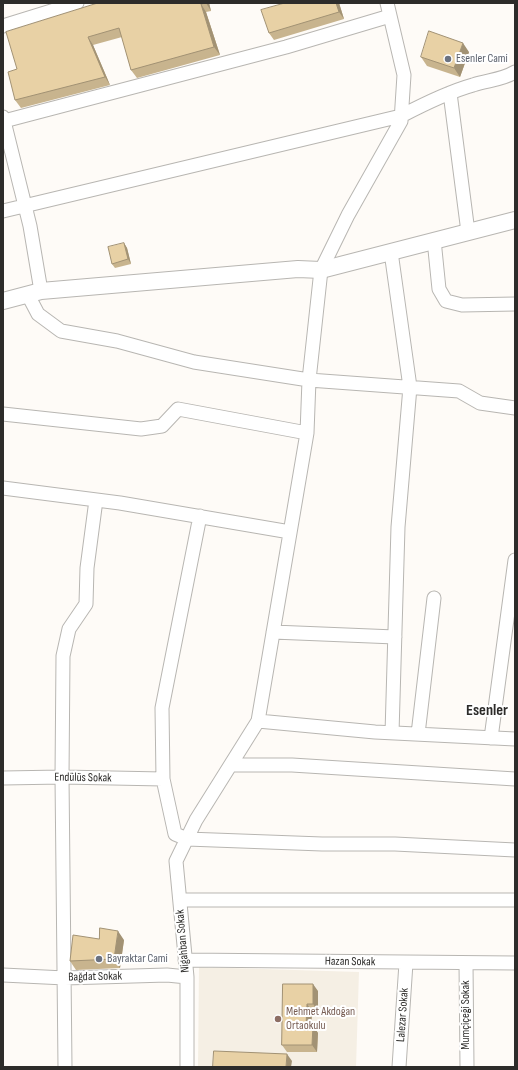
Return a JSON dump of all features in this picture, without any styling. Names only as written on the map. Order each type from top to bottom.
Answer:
[{"type":"street","points":[[3,26],[77,3]]},
{"type":"street","points":[[387,3],[404,75],[401,116],[400,121],[348,215],[321,270],[308,380],[306,433],[258,721],[392,733],[515,739]]},
{"type":"street","points":[[390,16],[286,48],[3,119],[30,226],[38,314],[61,331],[117,341],[194,362],[308,380],[459,391],[480,404],[515,408]]},
{"type":"street","points":[[3,211],[401,116],[450,92],[507,77],[515,72]]},
{"type":"street","points":[[450,92],[468,232]]},
{"type":"street","points":[[3,301],[35,293],[290,270],[321,270],[515,220]]},
{"type":"street","points":[[434,240],[439,289],[446,301],[462,305],[515,304]]},
{"type":"street","points":[[391,252],[410,387],[398,527],[392,733]]},
{"type":"street","points":[[3,414],[141,429],[162,426],[178,409],[306,433]]},
{"type":"street","points":[[3,488],[96,500],[290,532]]},
{"type":"street","points":[[65,1067],[62,777],[64,656],[70,629],[86,604],[87,568],[96,500]]},
{"type":"street","points":[[200,516],[162,708],[163,779],[176,834],[187,839],[322,844],[395,844],[515,850]]},
{"type":"street","points":[[491,738],[515,560]]},
{"type":"street","points":[[418,734],[434,598]]},
{"type":"street","points":[[273,632],[395,637]]},
{"type":"street","name":"Nigahban Sokak","points":[[187,1067],[187,977],[176,861],[196,820],[258,721]]},
{"type":"street","points":[[231,765],[292,765],[515,779]]},
{"type":"street","name":"Endülüs Sokak","points":[[3,778],[62,777],[163,779]]},
{"type":"street","points":[[180,900],[515,900]]},
{"type":"street","name":"Hazan Sokak","points":[[185,960],[515,963]]},
{"type":"street","name":"Lalezar Sokak","points":[[399,1067],[406,963]]},
{"type":"street","name":"Mumçiçeği Sokak","points":[[466,963],[467,1067]]},
{"type":"street","name":"Bağdat Sokak","points":[[3,975],[65,978],[167,975],[187,977]]},
{"type":"shaded area","name":"Mehmet Akdoğan Ortaokulu","points":[[199,967],[359,972],[356,1067],[198,1067]]},
{"type":"building","points":[[98,3],[206,3],[201,4],[214,47],[131,70],[119,28],[88,37],[105,77],[15,100],[8,72],[17,69],[6,32]]},
{"type":"building","points":[[285,3],[336,3],[339,12],[269,33],[261,10]]},
{"type":"building","points":[[429,31],[463,43],[454,68],[421,57]]},
{"type":"building","points":[[124,243],[128,259],[112,264],[108,247]]},
{"type":"building","points":[[100,928],[118,931],[114,959],[70,961],[73,935],[99,939]]},
{"type":"building","points":[[283,984],[313,984],[313,1004],[307,1004],[306,1026],[313,1026],[312,1045],[282,1045]]},
{"type":"building","points":[[214,1051],[287,1054],[286,1067],[213,1067]]},
{"type":"place","name":"Esenler Cami","points":[[448,59]]},
{"type":"place","name":"Bayraktar Cami","points":[[99,959]]},
{"type":"place","name":"Mehmet Akdoğan Ortaokulu","points":[[278,1019]]},
{"type":"district","name":"Esenler","points":[[487,711]]}]
